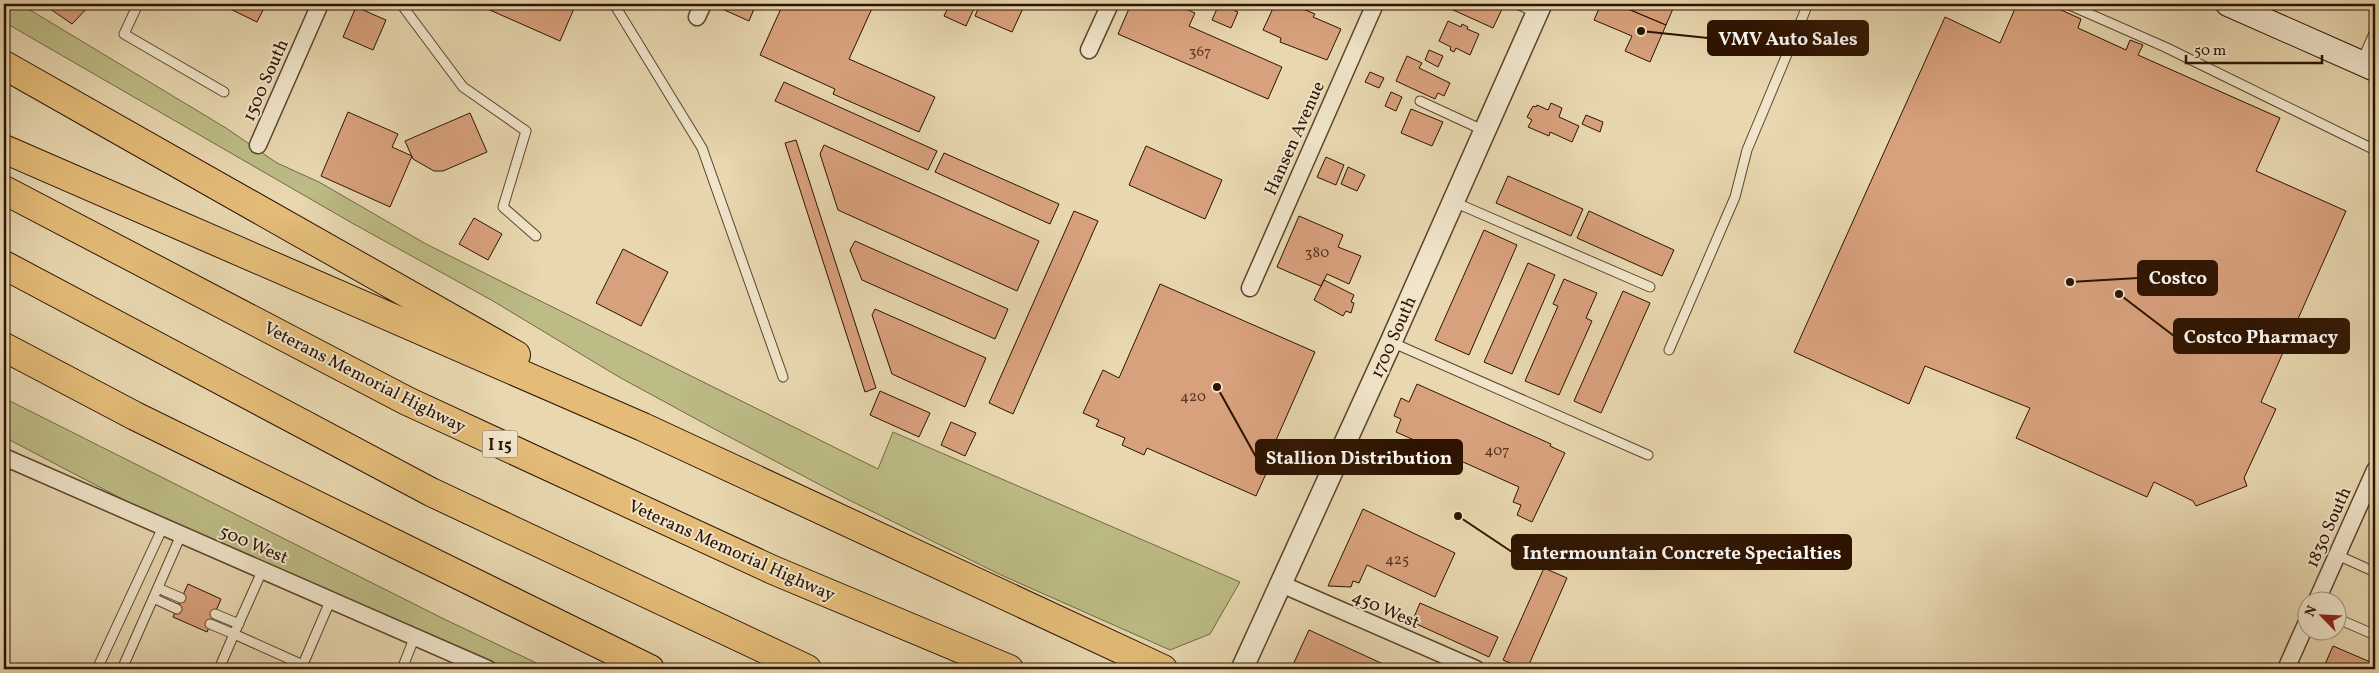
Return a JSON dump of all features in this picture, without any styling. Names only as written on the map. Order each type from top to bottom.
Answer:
[{"type":"highway","points":[[4,64],[643,427]]},
{"type":"highway","points":[[4,149],[643,427],[1164,669]]},
{"type":"highway","name":"Veterans Memorial Highway","points":[[4,190],[407,401],[773,570],[1009,669]]},
{"type":"highway","points":[[4,266],[431,492],[807,669]]},
{"type":"highway","points":[[4,347],[135,416],[650,669]]},
{"type":"highway","points":[[4,364],[135,416]]},
{"type":"main road","points":[[2228,4],[2368,66]]},
{"type":"street","name":"1500 South","points":[[258,145],[320,4]]},
{"type":"street","points":[[1089,50],[1110,4]]},
{"type":"street","name":"Hansen Avenue","points":[[1250,288],[1375,4]]},
{"type":"street","name":"1700 South","points":[[1242,669],[1454,202],[1539,8]]},
{"type":"street","name":"500 West","points":[[6,463],[181,534],[488,669]]},
{"type":"street","name":"1830 South","points":[[2321,590],[2375,470]]},
{"type":"street","name":"450 West","points":[[1281,584],[1476,669]]},
{"type":"street","points":[[2286,669],[2299,640]]},
{"type":"lane","points":[[138,4],[124,34],[224,92]]},
{"type":"lane","points":[[401,4],[463,87],[526,132],[503,207],[536,236]]},
{"type":"lane","points":[[614,4],[702,148],[783,377]]},
{"type":"lane","points":[[1517,4],[1539,8]]},
{"type":"lane","points":[[1668,350],[1735,196],[1747,150],[1808,4]]},
{"type":"lane","points":[[2067,4],[2165,47],[2375,150]]},
{"type":"lane","points":[[2368,66],[2375,31]]},
{"type":"lane","points":[[1420,101],[1485,130]]},
{"type":"lane","points":[[1454,202],[1650,287]]},
{"type":"lane","points":[[1391,342],[1648,455]]},
{"type":"lane","points":[[97,669],[163,527]]},
{"type":"lane","points":[[122,669],[181,534]]},
{"type":"lane","points":[[2337,555],[2375,572]]},
{"type":"lane","points":[[218,669],[263,570]]},
{"type":"lane","points":[[158,588],[181,598]]},
{"type":"lane","points":[[153,598],[177,609]]},
{"type":"lane","points":[[210,624],[302,667],[332,599]]},
{"type":"lane","points":[[215,614],[238,624]]},
{"type":"lane","points":[[2346,622],[2375,635]]},
{"type":"lane","points":[[402,669],[415,636]]},
{"type":"shaded area","points":[[4,4],[20,4],[226,128],[277,163],[319,182],[426,244],[878,469],[893,432],[1240,582],[1210,634],[1170,650],[1001,575],[845,498],[619,377],[493,301],[352,223],[4,22]]},
{"type":"shaded area","points":[[4,398],[444,619],[549,669],[495,669],[328,595],[130,503],[4,437]]},
{"type":"building","points":[[43,4],[91,4],[72,24]]},
{"type":"building","points":[[220,4],[266,4],[257,22]]},
{"type":"building","points":[[485,4],[576,4],[560,41],[483,7]]},
{"type":"building","points":[[722,4],[756,4],[749,21],[720,8]]},
{"type":"building","points":[[783,4],[874,4],[849,59],[935,97],[919,132],[833,94],[835,89],[760,55]]},
{"type":"building","points":[[950,4],[976,4],[966,26],[944,16]]},
{"type":"building","points":[[980,4],[1025,4],[1012,32],[975,16]]},
{"type":"building","points":[[1131,4],[1139,4],[1148,8],[1150,4],[1175,4],[1195,13],[1189,26],[1282,67],[1268,99],[1118,34]]},
{"type":"building","points":[[1219,4],[1238,4],[1235,11],[1238,12],[1231,28],[1212,20]]},
{"type":"building","points":[[1275,4],[1285,4],[1295,8],[1296,6],[1315,14],[1313,17],[1341,29],[1327,60],[1280,42],[1281,38],[1263,30]]},
{"type":"building","points":[[1440,4],[1496,4],[1503,7],[1493,28]]},
{"type":"building","points":[[1601,4],[1616,4],[1666,25],[1650,62],[1625,51],[1632,36],[1594,20]]},
{"type":"building","points":[[1616,4],[1675,4],[1666,25]]},
{"type":"building","points":[[2017,4],[2048,4],[2081,19],[2078,28],[2126,50],[2130,40],[2143,45],[2138,55],[2280,118],[2256,171],[2346,211],[2261,402],[2276,409],[2244,478],[2247,486],[2196,506],[2193,501],[2154,482],[2147,497],[2016,438],[2030,408],[1925,366],[1909,404],[1794,352],[1945,17],[2000,43]]},
{"type":"building","points":[[356,7],[386,20],[373,50],[343,37]]},
{"type":"building","points":[[1448,21],[1461,27],[1462,24],[1468,27],[1467,29],[1479,34],[1470,55],[1456,48],[1454,52],[1450,50],[1451,47],[1439,41]]},
{"type":"building","points":[[1429,50],[1443,56],[1438,67],[1425,60]]},
{"type":"building","points":[[1407,56],[1422,63],[1419,68],[1450,83],[1444,96],[1438,93],[1435,99],[1396,81]]},
{"type":"building","points":[[1370,72],[1384,78],[1379,88],[1365,82]]},
{"type":"building","points":[[784,82],[937,151],[928,170],[775,101]]},
{"type":"building","points":[[1391,92],[1402,97],[1396,111],[1385,106]]},
{"type":"building","points":[[1551,103],[1562,108],[1559,117],[1579,126],[1572,142],[1550,132],[1549,136],[1528,127],[1532,120],[1527,117],[1533,106],[1536,107],[1537,105],[1548,110]]},
{"type":"building","points":[[1411,109],[1443,122],[1432,146],[1401,133]]},
{"type":"building","points":[[348,112],[398,134],[392,147],[412,156],[390,207],[321,176]]},
{"type":"building","points":[[470,113],[487,152],[443,171],[434,171],[413,159],[405,141]]},
{"type":"building","points":[[1586,115],[1603,122],[1600,132],[1582,124]]},
{"type":"building","points":[[796,140],[876,388],[865,392],[785,143]]},
{"type":"building","points":[[824,145],[1039,241],[1017,291],[838,210],[820,154]]},
{"type":"building","points":[[1146,146],[1222,180],[1205,219],[1129,185]]},
{"type":"building","points":[[944,153],[1059,204],[1050,224],[935,172]]},
{"type":"building","points":[[1326,157],[1344,165],[1336,185],[1317,177]]},
{"type":"building","points":[[1348,167],[1365,175],[1357,191],[1341,184]]},
{"type":"building","points":[[1508,176],[1583,209],[1571,236],[1496,203]]},
{"type":"building","points":[[1074,211],[1098,221],[1013,414],[989,403]]},
{"type":"building","points":[[1589,211],[1674,250],[1662,276],[1577,238]]},
{"type":"building","points":[[1299,216],[1343,235],[1338,247],[1361,256],[1349,284],[1327,274],[1321,286],[1277,267]]},
{"type":"building","points":[[474,218],[502,234],[488,260],[459,244]]},
{"type":"building","points":[[1484,230],[1517,245],[1469,355],[1435,340]]},
{"type":"building","points":[[855,241],[1008,309],[995,339],[862,280],[850,250]]},
{"type":"building","points":[[623,249],[668,272],[641,326],[596,303]]},
{"type":"building","points":[[1528,263],[1555,275],[1512,374],[1484,362]]},
{"type":"building","points":[[1564,279],[1597,293],[1586,318],[1592,321],[1559,395],[1525,381],[1558,306],[1553,304]]},
{"type":"building","points":[[1324,280],[1354,295],[1351,302],[1354,303],[1351,313],[1346,311],[1343,316],[1314,300]]},
{"type":"building","points":[[1160,284],[1315,352],[1265,465],[1269,467],[1256,496],[1147,448],[1144,455],[1122,445],[1125,438],[1096,426],[1099,420],[1083,413],[1103,370],[1119,378]]},
{"type":"building","points":[[1623,291],[1650,303],[1601,413],[1574,401]]},
{"type":"building","points":[[875,309],[986,358],[965,407],[892,374],[872,315]]},
{"type":"building","points":[[1417,384],[1551,444],[1550,446],[1565,453],[1532,522],[1517,515],[1521,505],[1513,502],[1519,487],[1396,432],[1401,419],[1394,416],[1401,398],[1409,402]]},
{"type":"building","points":[[880,391],[930,413],[919,437],[870,415]]},
{"type":"building","points":[[951,422],[976,433],[965,456],[941,445]]},
{"type":"building","points":[[1363,509],[1455,553],[1435,597],[1367,565],[1359,583],[1353,581],[1351,587],[1328,586]]},
{"type":"building","points":[[1544,568],[1567,578],[1527,669],[1525,669],[1503,660]]},
{"type":"building","points":[[188,584],[221,599],[207,632],[173,617]]},
{"type":"building","points":[[1420,603],[1498,637],[1489,657],[1412,622]]},
{"type":"building","points":[[1309,630],[1394,669],[1291,669]]},
{"type":"building","points":[[2333,646],[2375,664],[2375,669],[2323,669]]},
{"type":"place","name":"VMV Auto Sales","points":[[1641,31]]},
{"type":"place","name":"Costco","points":[[2070,282]]},
{"type":"place","name":"Costco Pharmacy","points":[[2119,294]]},
{"type":"place","name":"Stallion Distribution","points":[[1217,387]]},
{"type":"place","name":"Intermountain Concrete Specialties","points":[[1458,516]]}]
